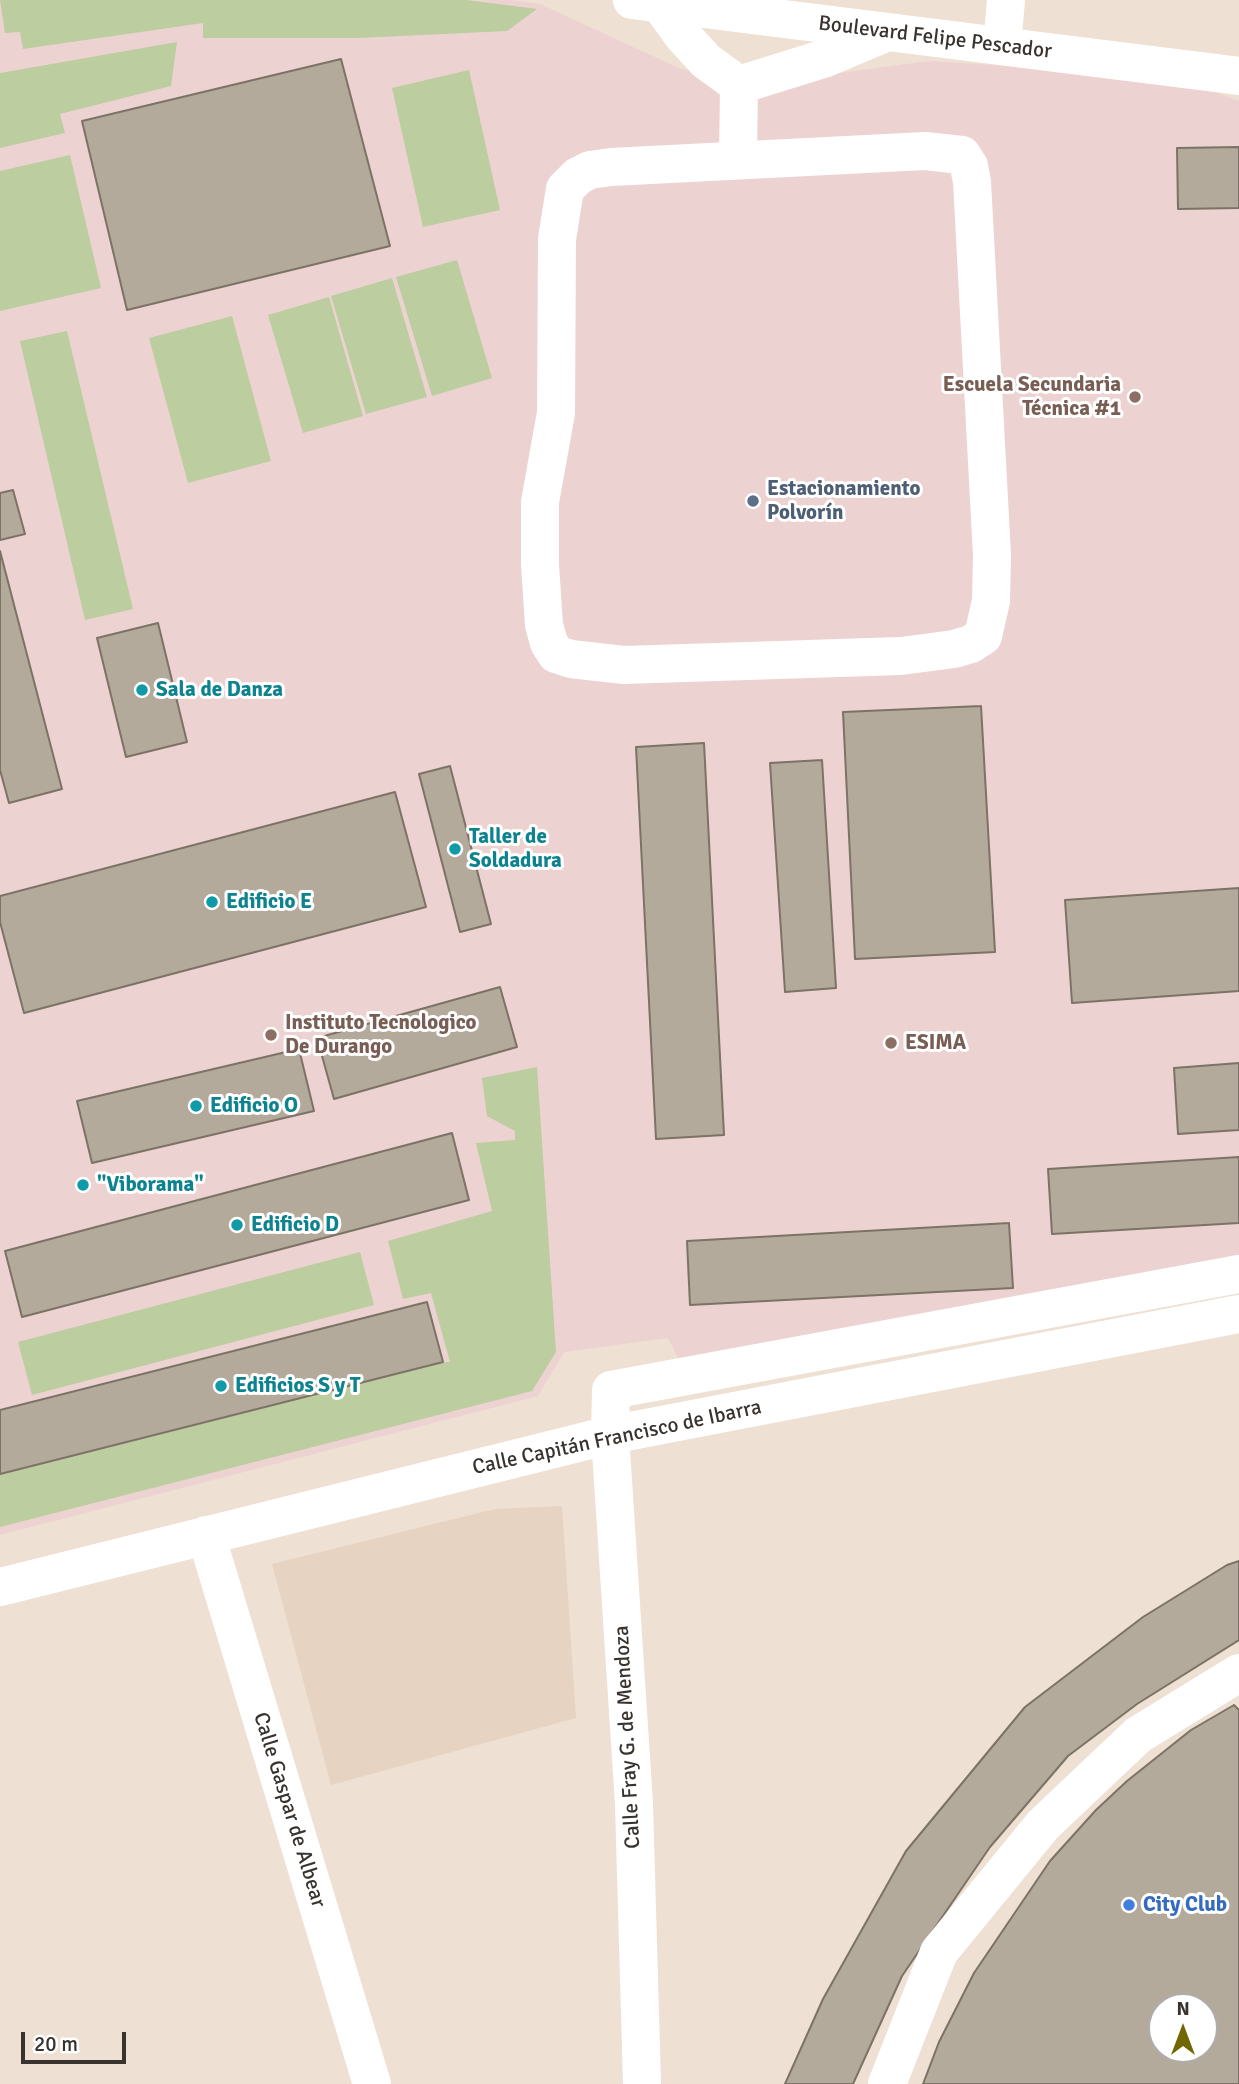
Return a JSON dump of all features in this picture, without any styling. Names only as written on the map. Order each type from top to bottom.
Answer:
[{"type":"street","points":[[1002,46],[1006,0]]},
{"type":"street","points":[[646,2],[706,61],[739,85]]},
{"type":"street","name":"Boulevard Felipe Pescador","points":[[646,2],[1239,76]]},
{"type":"street","points":[[739,85],[826,58],[886,33]]},
{"type":"street","points":[[738,160],[739,85]]},
{"type":"street","points":[[925,150],[962,155],[969,166],[992,555],[988,621],[983,636],[971,644],[933,653],[901,656],[624,665],[571,659],[556,654],[549,643],[544,625],[540,502],[556,413],[557,239],[565,189],[578,176],[590,170],[738,160],[925,150]]},
{"type":"street","name":"Calle Fray G. de Mendoza","points":[[642,2084],[634,1804],[610,1435],[611,1390],[1239,1274]]},
{"type":"street","name":"Calle Capitán Francisco de Ibarra","points":[[0,1587],[610,1435],[1239,1314]]},
{"type":"street","name":"Calle Gaspar de Albear","points":[[206,1535],[372,2084]]},
{"type":"street","points":[[887,2084],[940,1952],[1043,1825],[1138,1735],[1239,1672]]},
{"type":"shaded area","name":"Instituto Tecnologico De Durango","points":[[0,0],[509,0],[540,4],[681,69],[779,81],[929,61],[1007,66],[1213,91],[1239,101],[1239,1257],[682,1366],[668,1338],[564,1352],[538,1396],[0,1535]]},
{"type":"shaded area","points":[[562,1506],[576,1718],[331,1785],[272,1564],[495,1509]]},
{"type":"green space","points":[[0,0],[466,0],[537,9],[507,31],[358,38],[203,38],[203,23],[23,49],[20,32],[5,33]]},
{"type":"green space","points":[[177,42],[171,86],[60,114],[65,133],[0,148],[0,73]]},
{"type":"green space","points":[[469,70],[500,210],[423,227],[392,88]]},
{"type":"green space","points":[[70,155],[101,288],[0,311],[0,171]]},
{"type":"green space","points":[[457,260],[492,378],[432,396],[396,277]]},
{"type":"green space","points":[[392,278],[427,397],[366,414],[331,296]]},
{"type":"green space","points":[[329,297],[363,416],[303,433],[268,315]]},
{"type":"green space","points":[[232,316],[271,461],[188,483],[149,338]]},
{"type":"green space","points":[[67,331],[133,609],[85,620],[20,341]]},
{"type":"green space","points":[[537,1067],[556,1352],[532,1391],[0,1527],[0,1474],[450,1362],[431,1293],[403,1299],[388,1241],[492,1211],[476,1143],[515,1140],[515,1131],[487,1116],[482,1078]]},
{"type":"green space","points":[[360,1252],[374,1305],[32,1395],[18,1342]]},
{"type":"building","points":[[341,59],[390,246],[127,310],[82,121]]},
{"type":"building","points":[[1239,147],[1239,208],[1178,209],[1177,148]]},
{"type":"building","points":[[13,490],[25,534],[0,540],[0,493]]},
{"type":"building","points":[[0,551],[62,789],[9,803],[0,770]]},
{"type":"building","name":"Sala de Danza","points":[[158,623],[187,742],[126,757],[97,638]]},
{"type":"building","points":[[981,706],[995,952],[855,959],[843,712]]},
{"type":"building","points":[[704,743],[724,1135],[656,1139],[636,747]]},
{"type":"building","points":[[822,760],[836,988],[785,992],[770,763]]},
{"type":"building","name":"Taller de Soldadura","points":[[450,766],[491,924],[460,932],[419,774]]},
{"type":"building","name":"Edificio E","points":[[395,792],[426,907],[24,1013],[0,922],[0,896]]},
{"type":"building","points":[[1239,888],[1239,991],[1072,1003],[1065,900]]},
{"type":"building","points":[[500,987],[517,1047],[334,1099],[317,1038]]},
{"type":"building","name":"Edificio O","points":[[299,1049],[314,1111],[92,1163],[77,1101]]},
{"type":"building","points":[[1239,1063],[1239,1130],[1178,1134],[1174,1068]]},
{"type":"building","name":"Edificio D","points":[[452,1133],[469,1200],[22,1317],[5,1251]]},
{"type":"building","points":[[1239,1157],[1239,1223],[1052,1234],[1048,1169]]},
{"type":"building","points":[[1009,1223],[1013,1288],[690,1305],[687,1241]]},
{"type":"building","name":"Edificios S y T","points":[[427,1302],[443,1362],[0,1474],[0,1410]]},
{"type":"building","points":[[1239,1561],[1239,1640],[1137,1704],[1068,1756],[990,1847],[902,1976],[853,2084],[785,2084],[823,1999],[906,1851],[1025,1707],[1143,1617],[1227,1565]]},
{"type":"building","name":"City Club","points":[[1234,1705],[1239,1710],[1239,2084],[923,2084],[939,2042],[974,1973],[1050,1861],[1096,1810],[1127,1781],[1191,1730]]},
{"type":"place","name":"Escuela Secundaria Técnica #1","points":[[1135,397]]},
{"type":"place","name":"Estacionamiento Polvorín","points":[[753,501]]},
{"type":"place","name":"Sala de Danza","points":[[142,690]]},
{"type":"place","name":"Taller de Soldadura","points":[[455,849]]},
{"type":"place","name":"Edificio E","points":[[212,902]]},
{"type":"place","name":"Instituto Tecnologico De Durango","points":[[271,1035]]},
{"type":"place","name":"ESIMA","points":[[891,1043]]},
{"type":"place","name":"Edificio O","points":[[196,1106]]},
{"type":"place","name":"\"Viborama\"","points":[[83,1185]]},
{"type":"place","name":"Edificio D","points":[[237,1225]]},
{"type":"place","name":"Edificios S y T","points":[[221,1386]]},
{"type":"place","name":"City Club","points":[[1129,1905]]}]
